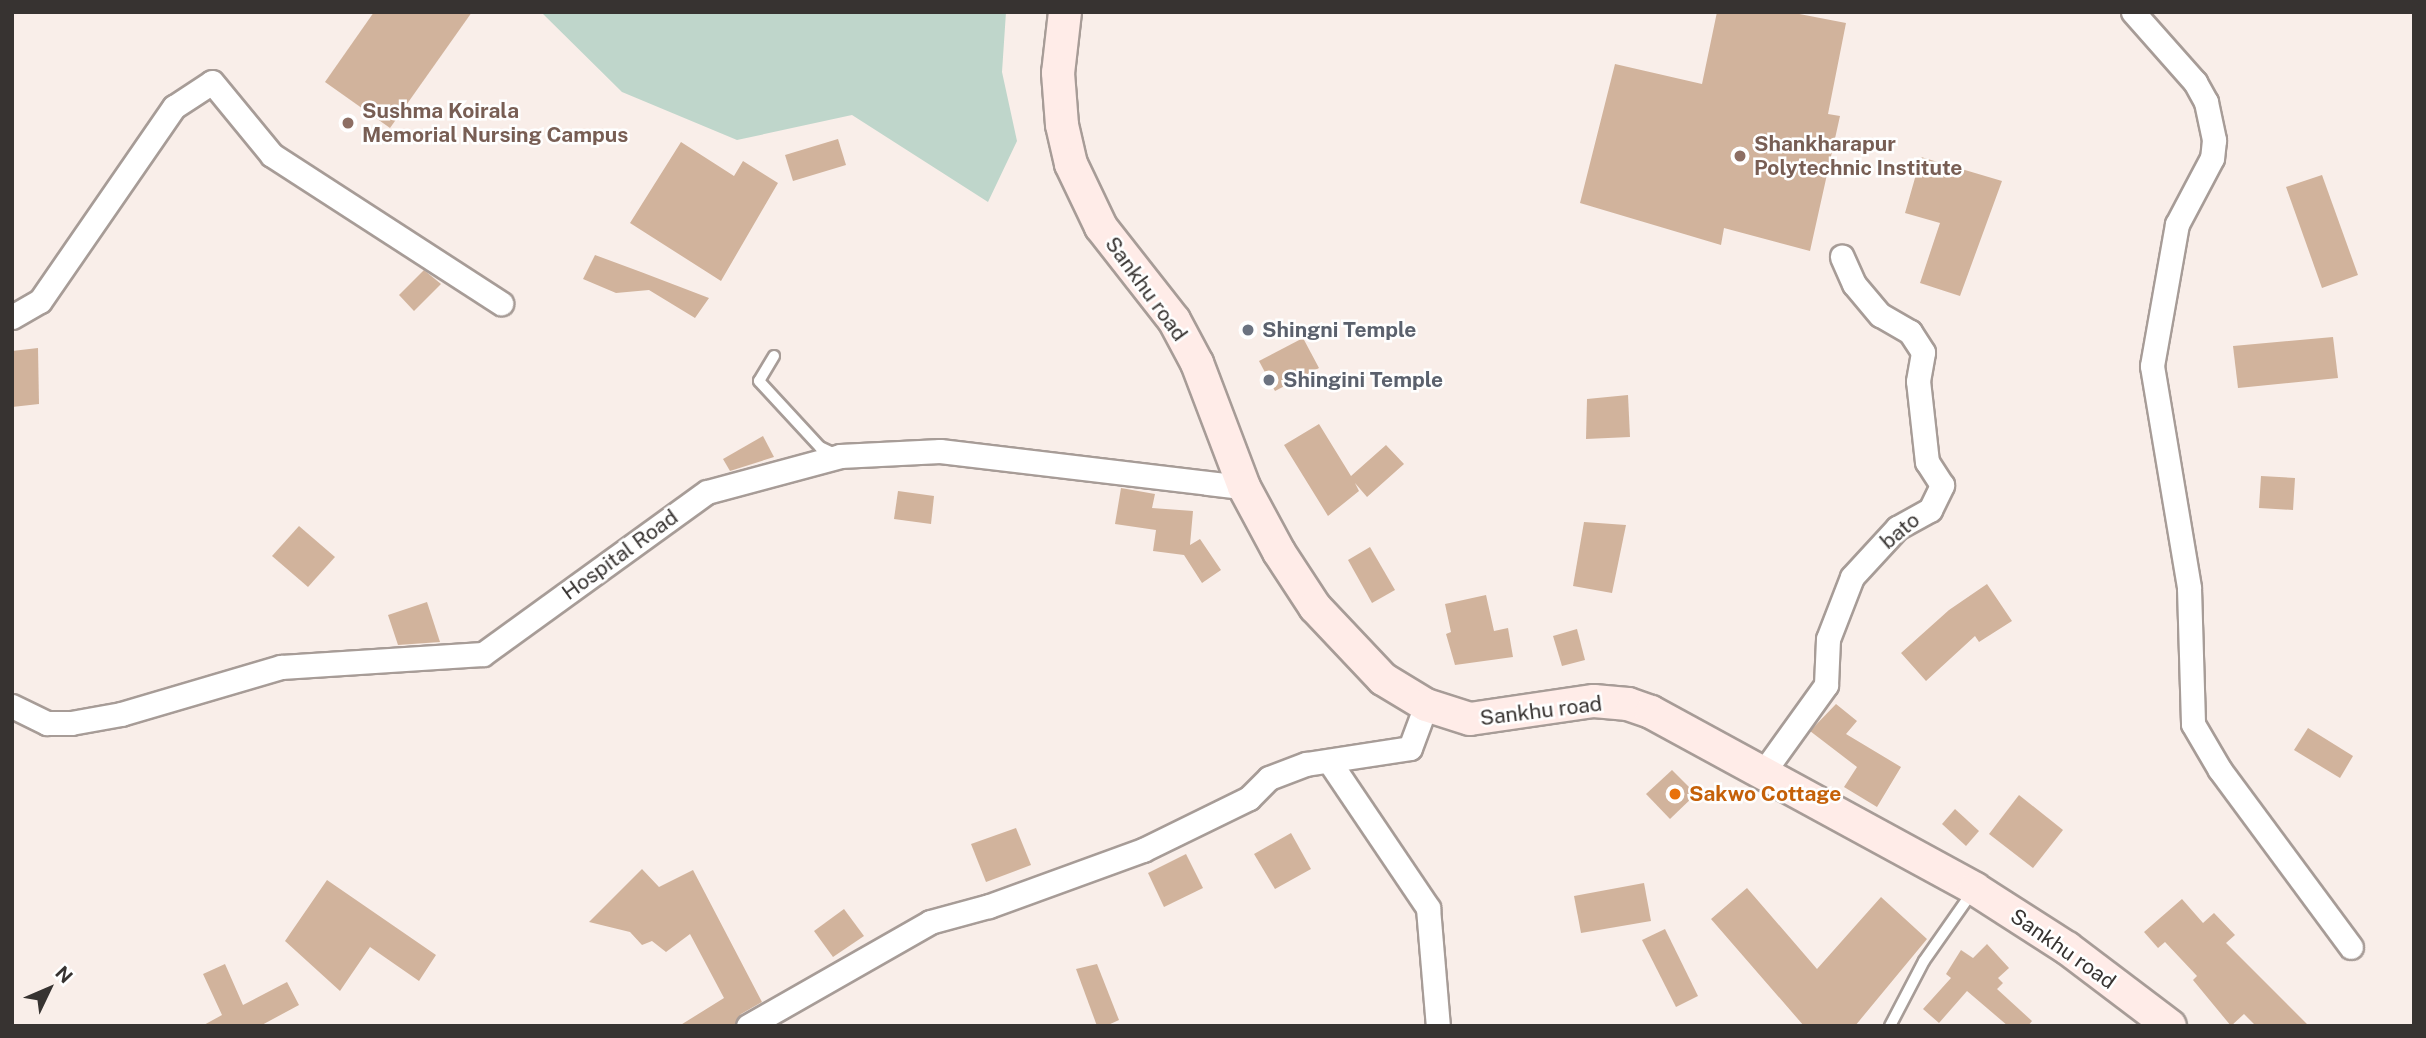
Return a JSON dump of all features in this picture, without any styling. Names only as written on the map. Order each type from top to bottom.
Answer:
[{"type":"main road","name":"Sankhu road","points":[[1065,12],[1058,73],[1071,164],[1101,227],[1174,320],[1197,363],[1244,487],[1279,552],[1315,607],[1383,679],[1426,705],[1470,719],[1506,718],[1594,701],[1629,704],[1688,729],[1762,774],[1975,889],[2067,948],[2170,1026]]},
{"type":"street","points":[[2133,12],[2195,82],[2206,102],[2214,140],[2212,158],[2177,224],[2152,366],[2189,588],[2193,724],[2220,770],[2351,947]]},
{"type":"street","points":[[12,317],[40,301],[174,107],[212,82],[272,155],[501,303]]},
{"type":"street","name":"bato","points":[[1762,774],[1826,685],[1828,639],[1852,576],[1896,528],[1930,510],[1942,485],[1927,462],[1918,381],[1923,352],[1910,332],[1880,316],[1854,284],[1842,257]]},
{"type":"street","name":"Hospital Road","points":[[12,706],[47,723],[71,723],[121,714],[281,667],[483,654],[707,492],[840,456],[940,451],[1244,487]]},
{"type":"street","points":[[748,1026],[930,922],[989,906],[1143,850],[1249,798],[1269,778],[1307,764],[1331,764],[1410,748],[1426,705]]},
{"type":"street","points":[[1331,764],[1428,908],[1438,1026]]},
{"type":"lane","points":[[774,356],[759,381],[820,447],[840,456]]},
{"type":"lane","points":[[1889,1026],[1924,961],[1975,889]]},
{"type":"green space","points":[[541,12],[1006,12],[1002,72],[1017,141],[988,202],[852,115],[737,140],[622,92]]},
{"type":"building","points":[[374,12],[472,12],[390,128],[325,82]]},
{"type":"building","points":[[1717,12],[1789,12],[1846,23],[1828,114],[1840,116],[1810,251],[1724,228],[1721,245],[1580,203],[1615,64],[1702,84]]},
{"type":"building","points":[[838,139],[846,165],[793,181],[785,155]]},
{"type":"building","points":[[681,142],[734,176],[743,161],[778,183],[721,281],[630,223]]},
{"type":"building","points":[[1921,157],[2002,181],[1960,296],[1920,283],[1940,223],[1905,213]]},
{"type":"building","points":[[2322,175],[2358,275],[2322,288],[2286,187]]},
{"type":"building","points":[[595,255],[709,298],[695,318],[649,290],[616,293],[583,279]]},
{"type":"building","points":[[424,270],[441,284],[414,311],[399,295]]},
{"type":"building","points":[[2333,337],[2338,378],[2238,388],[2233,346]]},
{"type":"building","points":[[1303,338],[1319,368],[1275,391],[1259,361]]},
{"type":"building","points":[[38,348],[39,404],[12,407],[12,351]]},
{"type":"building","points":[[1628,395],[1630,437],[1586,439],[1587,399]]},
{"type":"building","points":[[1319,424],[1351,476],[1386,445],[1404,464],[1367,497],[1355,483],[1359,491],[1328,516],[1284,445]]},
{"type":"building","points":[[763,436],[774,457],[730,471],[723,459]]},
{"type":"building","points":[[2261,476],[2295,478],[2293,510],[2259,508]]},
{"type":"building","points":[[1121,488],[1155,494],[1152,508],[1193,511],[1190,545],[1200,539],[1221,570],[1202,583],[1184,555],[1153,551],[1156,530],[1115,524]]},
{"type":"building","points":[[898,491],[934,496],[931,524],[894,519]]},
{"type":"building","points":[[1584,522],[1626,525],[1612,593],[1573,586]]},
{"type":"building","points":[[299,526],[335,557],[308,587],[272,556]]},
{"type":"building","points":[[1370,547],[1395,590],[1372,603],[1348,560]]},
{"type":"building","points":[[1987,584],[2012,621],[1979,642],[1975,636],[1926,681],[1901,653],[1949,610]]},
{"type":"building","points":[[1486,595],[1494,631],[1508,628],[1513,657],[1455,665],[1446,634],[1451,632],[1445,604]]},
{"type":"building","points":[[427,602],[440,642],[398,645],[388,615]]},
{"type":"building","points":[[1577,629],[1585,660],[1562,666],[1553,636]]},
{"type":"building","points":[[1836,704],[1857,721],[1846,734],[1901,767],[1877,807],[1844,787],[1857,767],[1810,731]]},
{"type":"building","points":[[2308,728],[2353,756],[2340,778],[2294,750]]},
{"type":"building","points":[[1672,770],[1696,794],[1670,819],[1646,794]]},
{"type":"building","points":[[2019,795],[2063,830],[2033,868],[1989,834]]},
{"type":"building","points":[[1955,809],[1979,831],[1966,846],[1942,824]]},
{"type":"building","points":[[1016,828],[1031,865],[986,882],[971,844]]},
{"type":"building","points":[[1291,833],[1311,869],[1275,889],[1254,854]]},
{"type":"building","points":[[1186,854],[1203,888],[1164,907],[1148,873]]},
{"type":"building","points":[[642,869],[659,887],[693,870],[762,1002],[741,1014],[734,1026],[679,1026],[724,998],[690,934],[666,952],[652,941],[642,945],[630,932],[589,922]]},
{"type":"building","points":[[327,880],[436,955],[419,981],[370,947],[340,991],[285,941]]},
{"type":"building","points":[[1644,883],[1651,921],[1581,933],[1574,896]]},
{"type":"building","points":[[1747,888],[1817,969],[1881,897],[1927,939],[1855,1026],[1804,1026],[1711,919]]},
{"type":"building","points":[[2182,899],[2203,923],[2214,913],[2235,935],[2226,943],[2309,1026],[2256,1026],[2244,1014],[2231,1026],[2193,980],[2197,976],[2165,942],[2158,948],[2144,932]]},
{"type":"building","points":[[844,909],[864,936],[833,957],[814,931]]},
{"type":"building","points":[[1665,929],[1698,996],[1676,1007],[1642,940]]},
{"type":"building","points":[[1987,944],[2009,968],[1998,978],[2003,983],[1997,989],[2032,1021],[2028,1026],[2008,1026],[1967,991],[1939,1023],[1923,1009],[1951,978],[1946,974],[1961,950],[1973,958]]},
{"type":"building","points":[[225,964],[243,1005],[287,982],[299,1005],[260,1026],[202,1026],[222,1015],[203,974]]},
{"type":"building","points":[[1097,964],[1119,1020],[1106,1026],[1097,1026],[1076,969]]},
{"type":"place","name":"Sushma Koirala Memorial Nursing Campus","points":[[348,123]]},
{"type":"place","name":"Shankharapur Polytechnic Institute","points":[[1740,156]]},
{"type":"place","name":"Shingni Temple","points":[[1248,330]]},
{"type":"place","name":"Shingini Temple","points":[[1269,380]]},
{"type":"place","name":"Sakwo Cottage","points":[[1675,794]]}]
